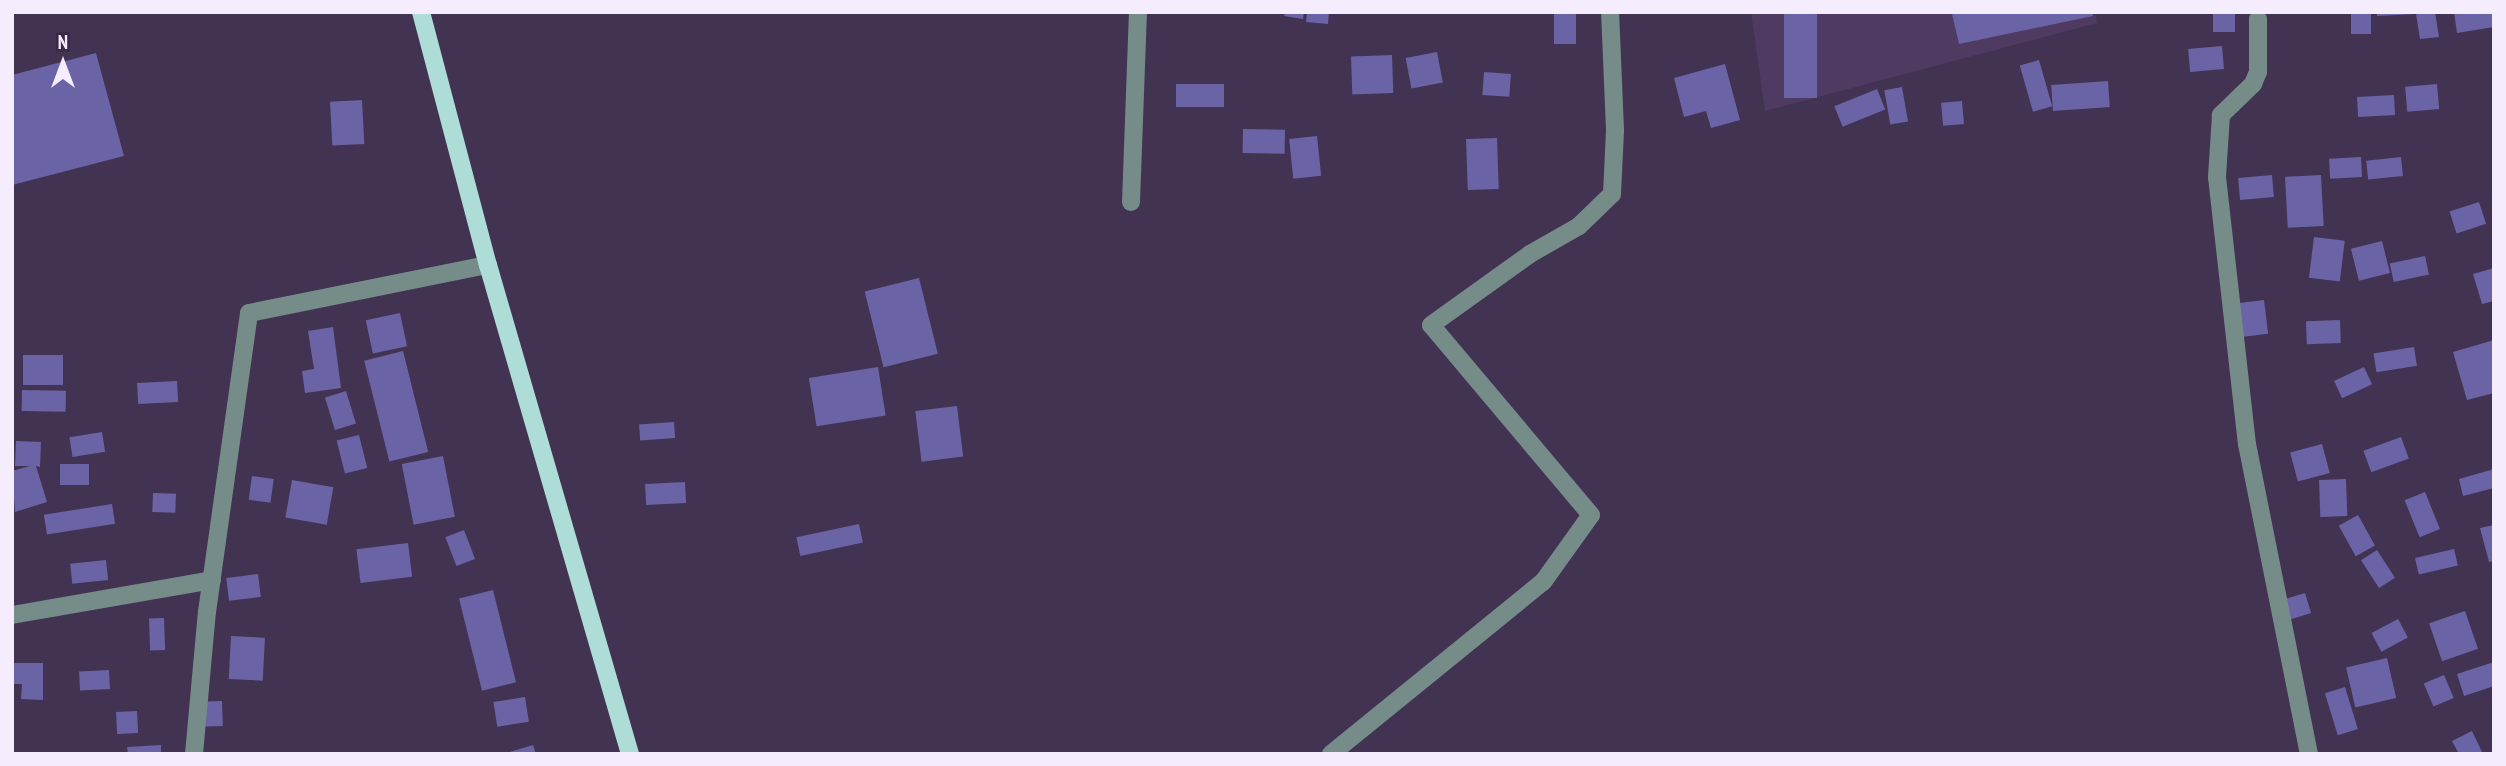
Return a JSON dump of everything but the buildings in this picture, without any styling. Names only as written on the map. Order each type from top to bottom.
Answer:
[{"type":"main road","points":[[421,12],[488,265],[630,754]]},
{"type":"street","points":[[1131,202],[1138,12]]},
{"type":"street","points":[[1331,754],[1543,582],[1591,515],[1431,325],[1579,226],[1612,194],[1615,130],[1610,12]]},
{"type":"street","points":[[2258,19],[2258,72],[2253,84],[2221,115],[2217,177],[2247,444],[2309,754]]},
{"type":"street","points":[[194,754],[212,580],[249,313],[488,265]]},
{"type":"street","points":[[12,615],[212,580]]},
{"type":"shaded area","points":[[1751,12],[2095,12],[2097,23],[1765,111]]}]
